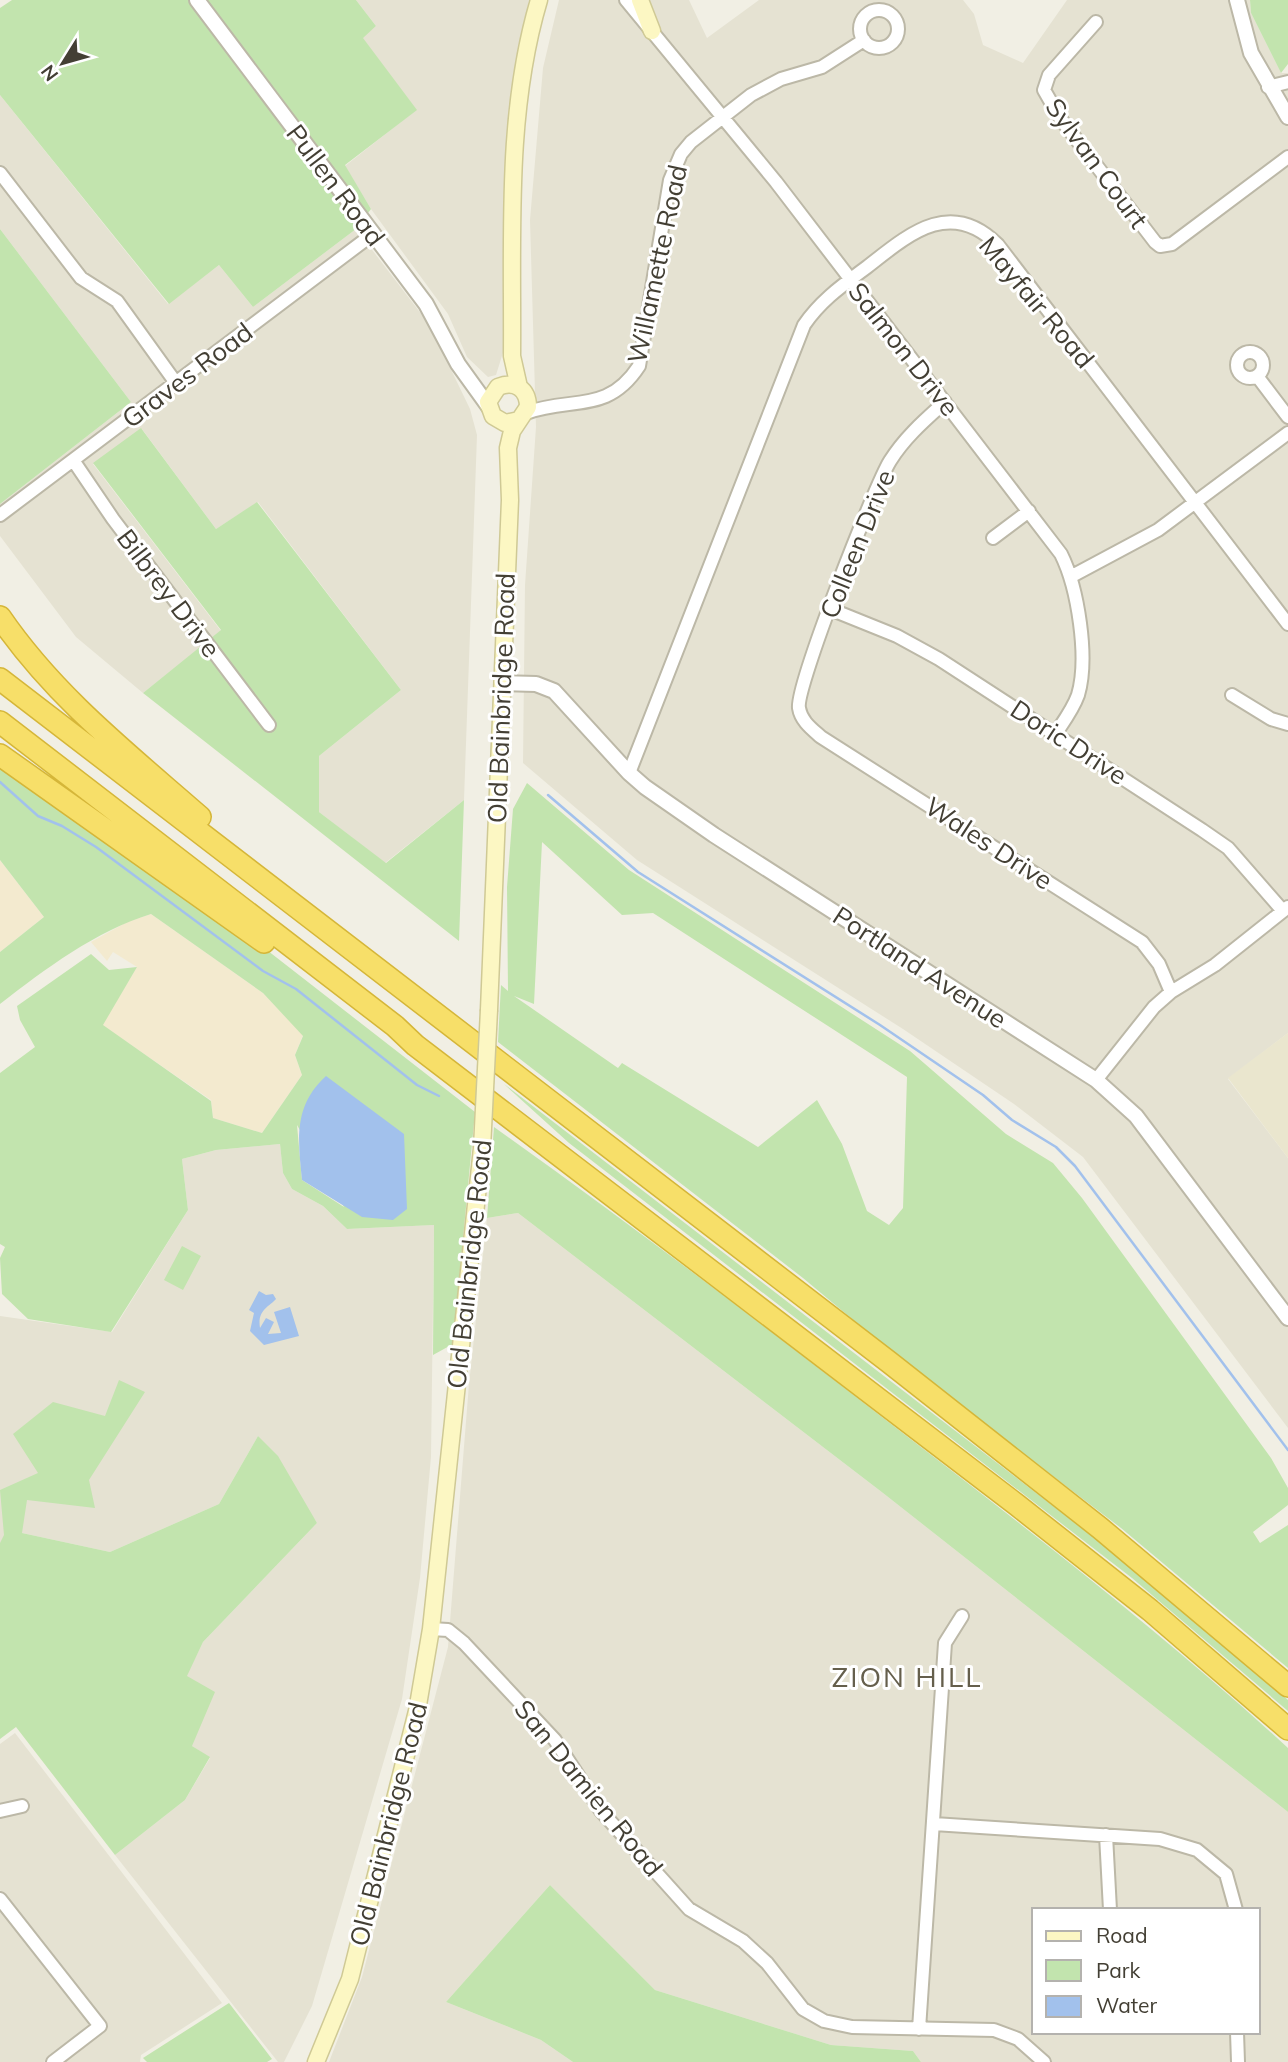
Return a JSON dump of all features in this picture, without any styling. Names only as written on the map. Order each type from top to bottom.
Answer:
[{"type":"highway","points":[[0,617],[48,681],[212,827],[248,870]]},
{"type":"highway","points":[[0,679],[889,1362],[1100,1528],[1288,1686]]},
{"type":"highway","points":[[0,722],[395,1026],[415,1045],[1027,1513],[1150,1610],[1288,1729]]},
{"type":"highway","points":[[0,755],[290,960],[387,1034],[415,1045]]},
{"type":"main road","points":[[512,356],[498,387],[489,397],[489,407],[500,422],[522,417],[522,391],[512,356],[517,125],[527,46],[539,0]]},
{"type":"main road","points":[[640,0],[652,32]]},
{"type":"main road","points":[[498,387],[522,391]]},
{"type":"main road","name":"Old Bainbridge Road","points":[[508,448],[512,431],[522,417]]},
{"type":"main road","name":"Old Bainbridge Road","points":[[316,2062],[342,2005],[367,1915],[415,1723],[431,1629],[482,1148],[510,500],[508,448],[500,422]]},
{"type":"street","name":"Pullen Road","points":[[197,0],[435,317],[466,377],[489,407]]},
{"type":"street","name":"Salmon Drive","points":[[626,0],[851,279],[1061,554],[1072,576],[1077,604],[1081,682],[1074,705],[1056,733]]},
{"type":"street","points":[[1237,0],[1251,53],[1268,87],[1288,117]]},
{"type":"street","name":"Sylvan Court","points":[[1096,22],[1049,75],[1044,90],[1060,118],[1160,246],[1172,244],[1288,157]]},
{"type":"street","name":"Willamette Road","points":[[522,417],[552,404],[592,402],[604,398],[625,384],[639,366],[670,180],[686,148],[722,117],[766,86],[822,67],[864,40]]},
{"type":"street","points":[[1268,87],[1288,82]]},
{"type":"street","points":[[0,173],[80,278],[117,300],[176,383]]},
{"type":"street","name":"Mayfair Road","points":[[629,773],[798,339],[816,309],[917,229],[932,224],[958,223],[985,234],[1018,271],[1288,624]]},
{"type":"street","name":"Graves Road","points":[[0,515],[373,234]]},
{"type":"street","points":[[1257,376],[1288,417]]},
{"type":"street","points":[[466,377],[475,385],[498,387]]},
{"type":"street","name":"Willamette Road","points":[[522,391],[552,404]]},
{"type":"street","name":"Colleen Drive","points":[[798,702],[830,609],[889,463],[915,429],[945,402]]},
{"type":"street","points":[[1072,576],[1158,530],[1288,433]]},
{"type":"street","name":"Bilbrey Drive","points":[[74,460],[113,519],[269,725]]},
{"type":"street","points":[[993,538],[1029,511]]},
{"type":"street","name":"Doric Drive","points":[[830,609],[918,647],[1056,733],[1228,848],[1285,909]]},
{"type":"street","name":"Portland Avenue","points":[[502,683],[536,684],[554,691],[629,773],[714,835],[1096,1080],[1136,1116],[1288,1318]]},
{"type":"street","points":[[1232,695],[1271,719],[1288,724]]},
{"type":"street","name":"Wales Drive","points":[[798,702],[803,719],[821,737],[1142,942],[1159,964],[1171,992]]},
{"type":"street","points":[[1096,1080],[1129,1035],[1171,992],[1215,965],[1285,909]]},
{"type":"street","points":[[919,2029],[945,1643],[962,1616]]},
{"type":"street","name":"San Damien Road","points":[[431,1629],[448,1630],[464,1643],[555,1740],[601,1811],[690,1909],[743,1941],[767,1964],[803,2009],[824,2021],[852,2027],[994,2030],[1018,2039],[1044,2062]]},
{"type":"street","points":[[0,1811],[22,1806]]},
{"type":"street","points":[[934,1824],[1160,1839],[1197,1850],[1227,1874],[1236,1908]]},
{"type":"street","points":[[1107,1835],[1110,1908]]},
{"type":"street","points":[[0,1899],[100,2026],[53,2062]]},
{"type":"street","points":[[1237,2034],[1238,2062]]},
{"type":"shaded area","points":[[356,0],[529,0],[513,82],[508,141],[505,346],[496,375],[488,377],[467,357],[448,314],[371,209],[345,166],[416,110],[362,38],[376,26]]},
{"type":"shaded area","points":[[559,0],[689,0],[707,38],[759,0],[963,0],[974,14],[983,45],[1023,63],[1067,0],[1250,0],[1251,13],[1281,73],[1288,73],[1288,1033],[1228,1079],[1288,1158],[1288,1428],[1083,1157],[1014,1104],[903,1029],[637,860],[523,763],[525,585],[536,427],[530,220],[543,68]]},
{"type":"shaded area","points":[[0,95],[168,304],[219,265],[253,307],[356,229],[429,324],[470,409],[477,435],[464,800],[385,863],[319,812],[319,756],[401,690],[258,502],[216,529],[142,429],[93,464],[221,631],[143,693],[76,637],[0,536],[0,504],[131,402],[0,229]]},
{"type":"shaded area","points":[[0,860],[44,917],[0,952]]},
{"type":"shaded area","points":[[151,914],[263,993],[303,1035],[295,1055],[302,1075],[262,1133],[213,1118],[211,1100],[102,1025],[137,967],[113,952],[107,961],[91,942],[127,922]]},
{"type":"shaded area","points":[[1288,1033],[1288,1158],[1228,1078]]},
{"type":"shaded area","points":[[280,1144],[283,1173],[292,1189],[323,1206],[347,1229],[434,1225],[431,1457],[420,1578],[402,1699],[312,2006],[284,2062],[278,2062],[115,1855],[185,1800],[210,1758],[192,1746],[186,1676],[203,1642],[317,1523],[258,1436],[219,1504],[110,1552],[22,1533],[0,1558],[0,1316],[112,1332],[188,1210],[182,1159],[216,1150]]},
{"type":"shaded area","points":[[518,1213],[883,1493],[1288,1812],[1288,2062],[921,2062],[913,2051],[831,2045],[655,1990],[550,1885],[446,2002],[541,2040],[573,2062],[329,2062],[362,1977],[448,1647],[469,1384],[487,1218]]},
{"type":"shaded area","points":[[15,1733],[222,2003],[141,2055],[140,2062],[61,2062],[107,2027],[0,1890],[0,1817],[28,1810],[27,1800],[0,1806],[0,1744]]},
{"type":"shaded area","points":[[0,1908],[91,2024],[44,2062],[0,2062]]},
{"type":"green space","points":[[12,0],[356,0],[376,26],[363,38],[417,110],[345,165],[371,209],[356,229],[253,307],[219,265],[169,304],[0,95],[0,8]]},
{"type":"green space","points":[[1250,0],[1288,0],[1288,64],[1281,73],[1251,13]]},
{"type":"green space","points":[[0,229],[131,402],[0,504]]},
{"type":"green space","points":[[141,428],[216,529],[257,502],[401,690],[319,756],[319,812],[386,863],[464,800],[459,941],[143,693],[221,630],[93,463]]},
{"type":"green space","points":[[0,761],[227,919],[475,1112],[453,1344],[433,1355],[434,1225],[347,1229],[323,1206],[292,1189],[283,1173],[280,1144],[216,1150],[182,1159],[188,1210],[111,1332],[28,1319],[2,1294],[0,1258],[5,1247],[0,1244],[0,1073],[35,1047],[20,1020],[17,1006],[91,954],[109,970],[137,967],[103,1025],[211,1101],[213,1118],[262,1133],[302,1075],[295,1055],[303,1036],[263,993],[151,914],[91,941],[0,1004],[0,952],[44,917],[0,860]],"holes":[[[297,1125],[344,1207],[302,1180]]]},
{"type":"green space","points":[[527,783],[629,870],[910,1051],[1006,1134],[1053,1163],[1082,1198],[1271,1458],[1288,1488],[1288,1505],[1253,1532],[1260,1543],[1288,1525],[1288,1668],[1121,1528],[912,1369],[803,1278],[498,1042],[501,985],[508,991],[507,887],[513,809]],"holes":[[[542,842],[622,915],[653,913],[907,1077],[903,1208],[889,1225],[867,1211],[842,1144],[817,1100],[758,1147],[622,1063],[618,1068],[514,996],[534,1004]]]},
{"type":"green space","points":[[504,1084],[1122,1559],[1288,1700],[1288,1711],[1132,1578],[569,1143]]},
{"type":"green space","points":[[494,1127],[803,1356],[1051,1548],[1242,1706],[1288,1748],[1288,1812],[883,1493],[518,1213],[487,1218]]},
{"type":"green space","points":[[182,1246],[201,1256],[183,1290],[164,1280]]},
{"type":"green space","points":[[119,1380],[145,1392],[89,1480],[95,1508],[27,1500],[22,1533],[110,1552],[219,1504],[258,1436],[278,1456],[317,1523],[203,1642],[187,1676],[215,1692],[192,1746],[210,1757],[185,1800],[115,1855],[16,1727],[0,1739],[0,1543],[4,1535],[0,1490],[38,1473],[13,1434],[53,1402],[105,1416]]},
{"type":"green space","points":[[550,1885],[655,1990],[831,2045],[913,2051],[921,2062],[573,2062],[541,2040],[446,2002]]},
{"type":"green space","points":[[229,2003],[272,2059],[267,2062],[147,2062],[143,2058]]},
{"type":"water","points":[[326,1076],[404,1134],[407,1209],[393,1220],[362,1217],[302,1180],[300,1124],[308,1099]]},
{"type":"water","points":[[259,1291],[266,1295],[273,1294],[276,1299],[262,1313],[260,1328],[266,1318],[274,1322],[268,1334],[281,1333],[274,1312],[290,1307],[299,1336],[264,1345],[250,1331],[254,1313],[249,1310]]},
{"type":"waterway","points":[[0,782],[38,816],[62,826],[96,847],[263,971],[296,989],[417,1085],[439,1096]]},
{"type":"waterway","points":[[548,795],[638,872],[880,1025],[983,1095],[1012,1120],[1056,1147],[1075,1166],[1288,1450]]},
{"type":"district","name":"ZION HILL","points":[[907,1676]]}]
